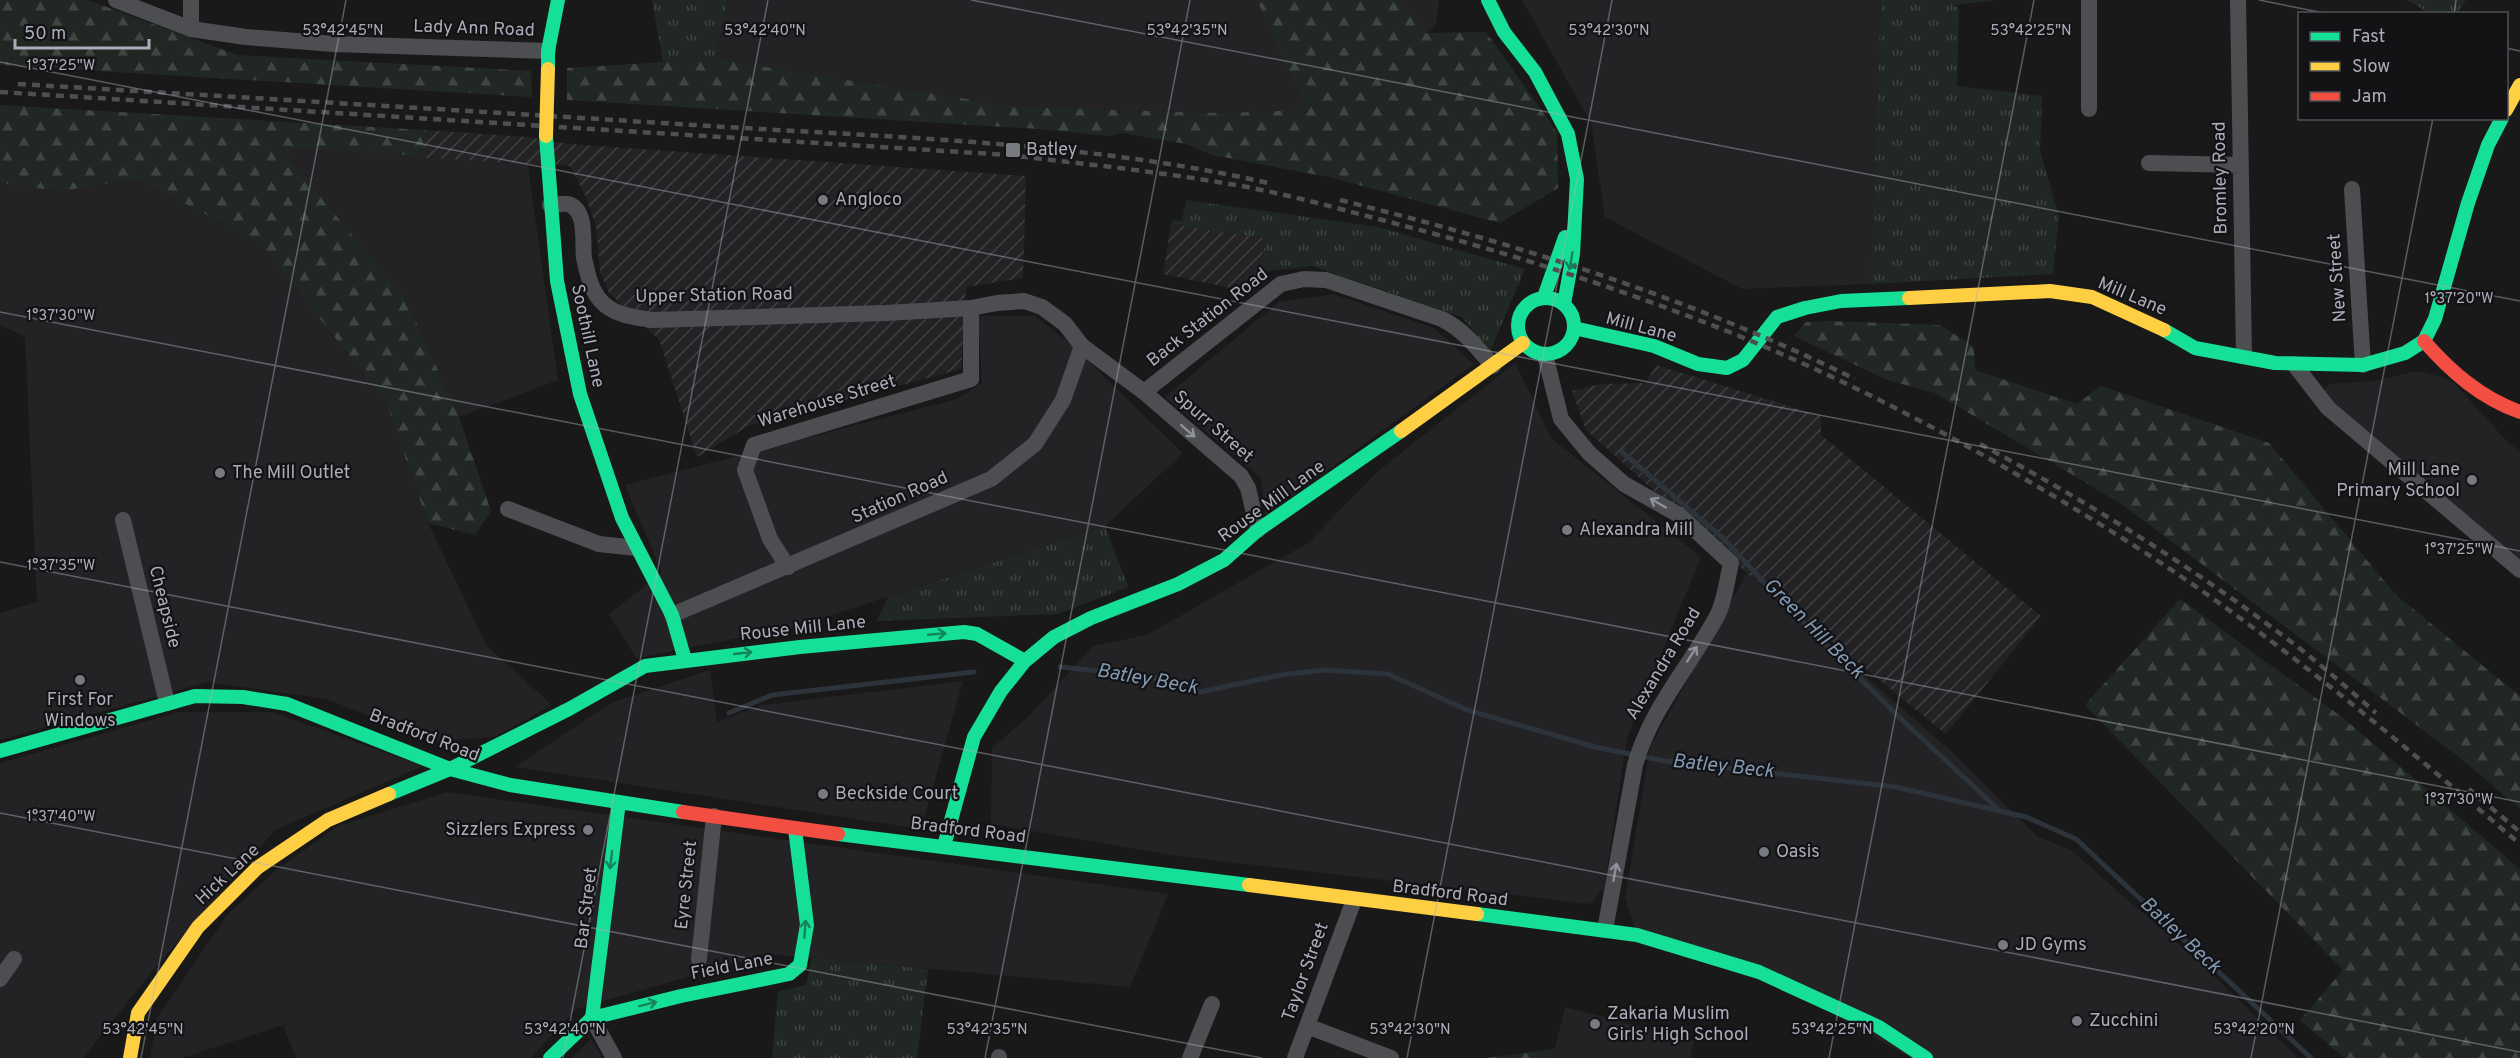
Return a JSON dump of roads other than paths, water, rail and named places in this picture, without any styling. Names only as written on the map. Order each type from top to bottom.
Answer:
[{"type":"main road","name":"Soothill Lane","points":[[558,0],[548,51],[546,136],[557,281],[580,394],[622,518],[672,615],[685,660]]},
{"type":"main road","points":[[1488,0],[1504,32],[1535,72],[1568,134],[1577,179],[1573,254],[1564,304]]},
{"type":"main road","points":[[2508,106],[2520,85]]},
{"type":"main road","points":[[2501,120],[2485,154],[2435,318],[2424,341],[2440,360],[2468,383],[2520,412]]},
{"type":"main road","points":[[1544,297],[1560,247],[1576,218]]},
{"type":"main road","name":"Mill Lane","points":[[1574,328],[1654,346],[1698,364],[1727,368],[1743,360],[1777,317],[1805,308],[1841,301],[2050,291],[2092,297],[2157,326],[2195,348],[2275,363],[2363,364],[2405,353],[2424,341]]},
{"type":"main road","points":[[1544,297],[1564,304],[1574,320],[1572,337],[1562,350],[1545,355],[1537,353],[1523,343],[1517,327],[1522,310],[1535,299],[1544,297]]},
{"type":"main road","name":"Rouse Mill Lane","points":[[944,846],[974,737],[1001,691],[1025,661],[1054,637],[1082,623],[1178,584],[1224,560],[1258,530],[1523,343]]},
{"type":"main road","name":"Rouse Mill Lane","points":[[685,660],[964,632],[977,634],[1025,661]]},
{"type":"main road","points":[[450,769],[569,709],[645,666],[685,660]]},
{"type":"main road","name":"Bradford Road","points":[[0,751],[195,696],[243,697],[287,704],[450,769],[510,785],[795,829],[1637,935],[1759,972],[1862,1018],[1926,1058]]},
{"type":"main road","name":"Hick Lane","points":[[130,1058],[138,1013],[198,927],[257,868],[328,820],[450,769]]},
{"type":"main road","name":"Bar Street","points":[[592,1018],[619,802]]},
{"type":"main road","name":"Field Lane","points":[[550,1058],[592,1018],[681,996],[789,974],[800,965],[807,925],[795,829]]},
{"type":"street","name":"Lady Ann Road","points":[[116,0],[191,29],[246,37],[333,44],[548,51]]},
{"type":"street","points":[[191,0],[191,29]]},
{"type":"street","points":[[2089,0],[2089,108]]},
{"type":"street","name":"Bromley Road","points":[[2238,0],[2244,356]]},
{"type":"street","points":[[2149,163],[2241,165]]},
{"type":"street","name":"New Street","points":[[2352,189],[2363,364]]},
{"type":"street","name":"Upper Station Road","points":[[550,206],[567,204],[576,208],[583,224],[584,258],[591,284],[601,302],[624,316],[652,320],[886,313]]},
{"type":"street","name":"Back Station Road","points":[[886,313],[971,308],[1024,301],[1042,307],[1065,324],[1082,346],[1144,392],[1281,284],[1304,279],[1326,280],[1442,319],[1461,331],[1493,366]]},
{"type":"street","name":"Warehouse Street","points":[[788,567],[771,539],[745,470],[754,445],[971,379],[971,308]]},
{"type":"street","name":"Station Road","points":[[672,615],[992,479],[1035,444],[1063,400],[1082,346]]},
{"type":"street","name":"Alexandra Road","points":[[1545,355],[1561,419],[1589,453],[1624,483],[1679,515],[1731,563],[1718,615],[1669,688],[1642,741],[1635,765],[1605,930]]},
{"type":"street","points":[[2294,364],[2328,408],[2520,570]]},
{"type":"street","name":"Spurr Street","points":[[1144,392],[1241,476],[1248,488],[1258,530]]},
{"type":"street","points":[[508,509],[599,544],[636,548]]},
{"type":"street","name":"Cheapside","points":[[123,520],[167,703]]},
{"type":"street","name":"Eyre Street","points":[[699,959],[714,816]]},
{"type":"street","name":"Taylor Street","points":[[1295,1058],[1354,900]]},
{"type":"street","points":[[0,979],[14,959]]},
{"type":"street","points":[[1190,1058],[1212,1004]]},
{"type":"street","points":[[592,1018],[614,1058]]},
{"type":"street","points":[[1307,1026],[1391,1058]]},
{"type":"waterway","name":"Green Hill Beck","points":[[1622,452],[1724,539],[1769,588],[1899,717],[1999,810]]},
{"type":"waterway","name":"Batley Beck","points":[[1060,667],[1149,676],[1200,692],[1281,675],[1324,670],[1388,674],[1467,710],[1595,747],[1665,761],[1896,787],[2026,817],[2076,839],[2311,1058]]},
{"type":"waterway","name":"Batley Beck","points":[[729,713],[772,695],[974,672]]},
{"type":"railway","points":[[18,84],[1001,144],[1138,159],[1273,184]]},
{"type":"railway","points":[[0,92],[1009,155],[1151,172],[1257,189],[1440,235],[1518,258],[1633,296],[1764,346],[1872,396],[2029,481],[2130,543],[2232,612],[2378,725],[2520,844]]},
{"type":"railway","points":[[1340,200],[1472,235],[1667,298],[1793,350],[1855,379]]},
{"type":"railway","points":[[1980,444],[2105,515],[2226,594],[2303,651],[2376,713]]},
{"type":"railway","points":[[2469,789],[2520,832]]},
{"type":"place","name":"Batley","points":[[1013,150]]},
{"type":"place","name":"Angloco","points":[[823,200]]},
{"type":"place","name":"The Mill Outlet","points":[[220,473]]},
{"type":"place","name":"Mill Lane Primary School","points":[[2472,480]]},
{"type":"place","name":"Alexandra Mill","points":[[1567,530]]},
{"type":"place","name":"First For Windows","points":[[80,680]]},
{"type":"place","name":"Beckside Court","points":[[823,794]]},
{"type":"place","name":"Sizzlers Express","points":[[588,830]]},
{"type":"place","name":"Oasis","points":[[1764,852]]},
{"type":"place","name":"JD Gyms","points":[[2003,945]]},
{"type":"place","name":"Zucchini","points":[[2077,1021]]},
{"type":"place","name":"Zakaria Muslim Girls' High School","points":[[1595,1024]]}]
